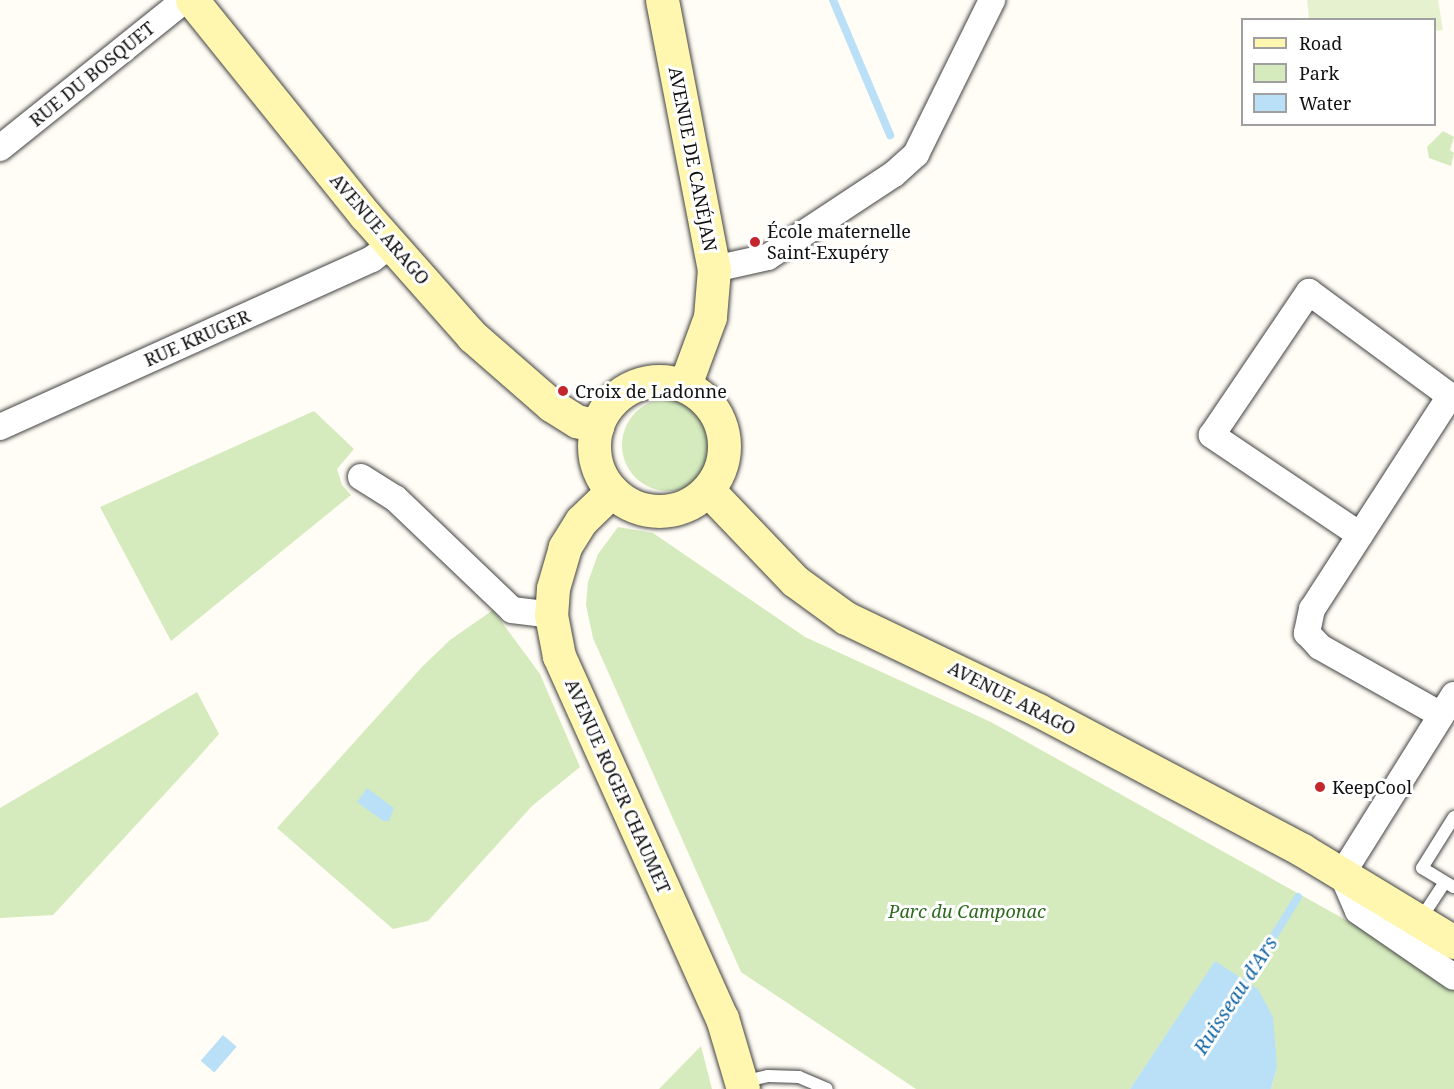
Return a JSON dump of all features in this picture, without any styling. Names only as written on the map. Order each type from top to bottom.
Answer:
[{"type":"main road","name":"AVENUE ARAGO","points":[[192,0],[392,244],[472,336],[524,384],[577,420],[597,426]]},
{"type":"main road","name":"AVENUE DE CANÉJAN","points":[[662,0],[714,269],[710,317],[685,385]]},
{"type":"main road","points":[[658,380],[685,385],[702,396],[716,412],[723,431],[722,462],[708,490],[691,503],[671,510],[649,511],[629,504],[612,491],[597,468],[594,454],[597,426],[610,402],[632,386],[658,380]]},
{"type":"main road","name":"AVENUE ARAGO","points":[[708,490],[795,581],[846,618],[1038,710],[1342,874],[1454,942]]},
{"type":"main road","name":"AVENUE ROGER CHAUMET","points":[[612,491],[581,521],[565,547],[553,588],[551,615],[559,656],[722,1018],[742,1086]]},
{"type":"street","name":"RUE DU BOSQUET","points":[[0,148],[185,0]]},
{"type":"street","points":[[714,269],[768,257],[894,174],[916,154],[992,0]]},
{"type":"street","name":"RUE KRUGER","points":[[0,427],[372,259],[392,244]]},
{"type":"street","points":[[1360,535],[1212,435],[1309,292],[1450,396],[1360,535],[1312,609],[1307,633],[1320,647],[1447,705],[1342,874],[1358,911],[1454,977]]},
{"type":"street","points":[[361,477],[395,498],[512,610],[551,615]]},
{"type":"lane","points":[[1420,920],[1449,884],[1422,868],[1454,817]]},
{"type":"lane","points":[[742,1086],[768,1076],[799,1077],[827,1089]]},
{"type":"green space","points":[[1307,0],[1438,0],[1443,30],[1436,31],[1436,18],[1309,18]]},
{"type":"green space","points":[[1443,131],[1454,137],[1450,150],[1454,153],[1451,166],[1429,158],[1427,147]]},
{"type":"green space","points":[[668,399],[685,403],[700,413],[710,428],[714,445],[710,462],[700,477],[685,487],[668,491],[651,487],[636,477],[626,462],[622,445],[626,428],[636,413],[651,403]]},
{"type":"green space","points":[[314,411],[354,449],[337,469],[342,485],[351,495],[171,641],[100,507]]},
{"type":"green space","name":"Parc du Camponac","points":[[618,527],[653,533],[805,637],[991,722],[1362,929],[1454,990],[1454,1089],[1271,1089],[1277,1067],[1215,962],[1130,1089],[916,1089],[741,972],[593,638],[586,605],[588,582],[598,554]]},
{"type":"green space","points":[[493,610],[540,674],[580,767],[532,806],[428,921],[393,929],[277,828],[421,668],[450,640]]},
{"type":"green space","points":[[197,692],[219,734],[53,915],[0,918],[0,808]]},
{"type":"green space","points":[[701,1046],[712,1089],[659,1089]]},
{"type":"water","points":[[367,788],[394,808],[389,821],[383,821],[357,802]]},
{"type":"water","points":[[1215,961],[1258,989],[1273,1017],[1277,1067],[1271,1089],[1130,1089]]},
{"type":"water","points":[[223,1035],[237,1047],[214,1072],[201,1061]]},
{"type":"waterway","name":"Ruisseau d'Ars","points":[[833,0],[890,135]]},
{"type":"waterway","name":"Ruisseau d'Ars","points":[[1242,988],[1298,897]]},
{"type":"place","name":"École maternelle Saint-Exupéry","points":[[755,242]]},
{"type":"place","name":"Croix de Ladonne","points":[[563,391]]},
{"type":"place","name":"KeepCool","points":[[1320,787]]}]
